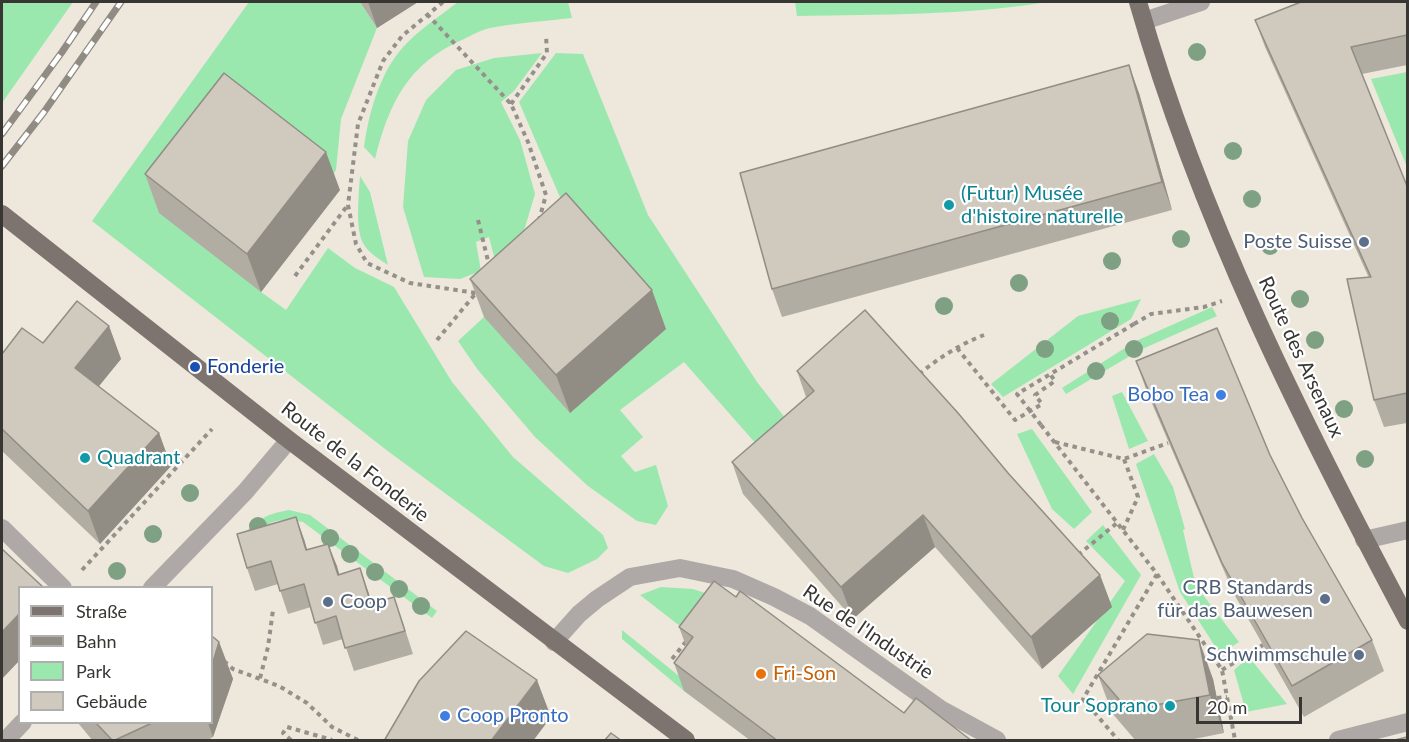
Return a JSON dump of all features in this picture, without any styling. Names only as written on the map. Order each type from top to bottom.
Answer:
[{"type":"main road","name":"Route des Arsenaux","points":[[1138,2],[1174,117],[1245,294],[1364,540],[1407,621]]},
{"type":"main road","name":"Route de la Fonderie","points":[[2,214],[290,440],[686,741]]},
{"type":"street","points":[[1144,21],[1202,2]]},
{"type":"street","points":[[154,586],[244,492],[290,440]]},
{"type":"street","points":[[2,528],[69,583]]},
{"type":"street","points":[[1364,540],[1407,530]]},
{"type":"street","name":"Rue de l'Industrie","points":[[554,642],[579,614],[630,577],[680,568],[734,579],[810,616],[942,710],[997,741]]},
{"type":"street","points":[[1338,741],[1407,722]]},
{"type":"street","points":[[6,741],[22,724]]},
{"type":"path","points":[[443,2],[402,36],[383,61],[358,124],[348,206],[356,244],[367,263],[410,283],[476,293]]},
{"type":"path","points":[[427,14],[511,104],[528,142],[546,195],[536,229]]},
{"type":"path","points":[[511,104],[547,53],[546,36]]},
{"type":"path","points":[[295,276],[348,206]]},
{"type":"path","points":[[478,220],[491,273]]},
{"type":"path","points":[[437,340],[476,293],[484,288]]},
{"type":"path","points":[[1235,741],[1222,670],[1157,574],[1017,394],[1151,314],[1204,307],[1245,294]]},
{"type":"path","points":[[911,380],[941,357],[984,335]]},
{"type":"path","points":[[957,348],[1015,420],[1042,404],[1035,395],[1055,381],[1050,374]]},
{"type":"path","points":[[69,583],[212,429]]},
{"type":"path","points":[[1054,442],[1124,459],[1168,443]]},
{"type":"path","points":[[1123,530],[1137,497],[1124,459]]},
{"type":"path","points":[[1070,561],[1117,523]]},
{"type":"path","points":[[1118,741],[1083,699],[1157,574]]},
{"type":"path","points":[[261,678],[273,610]]},
{"type":"path","points":[[672,659],[691,635]]},
{"type":"path","points":[[1222,670],[1263,645]]},
{"type":"path","points":[[221,658],[233,669],[279,686],[307,703],[332,727],[358,741]]},
{"type":"path","points":[[1217,698],[1227,697]]},
{"type":"path","points":[[291,741],[282,733],[287,727],[332,741]]},
{"type":"green space","points":[[2,2],[73,2],[2,103]]},
{"type":"green space","points":[[249,2],[360,2],[377,28],[341,119],[336,170],[261,292],[286,310],[328,248],[355,268],[394,287],[452,382],[513,457],[603,535],[608,548],[597,559],[568,573],[544,566],[389,452],[92,221]]},
{"type":"green space","points":[[458,2],[568,2],[572,18],[487,29],[473,34],[428,60],[404,87],[395,103],[387,120],[375,159],[364,147],[373,105],[390,64],[408,42]]},
{"type":"green space","points":[[795,2],[1047,2],[953,12],[797,16]]},
{"type":"green space","points":[[542,53],[514,91],[501,102],[520,140],[535,194],[523,234],[495,260],[489,237],[476,242],[481,271],[460,279],[424,277],[403,207],[408,141],[426,100],[456,70],[494,58]]},
{"type":"green space","points":[[556,53],[583,54],[648,215],[757,382],[800,437],[772,462],[684,362],[620,410],[643,437],[621,456],[635,472],[656,465],[668,506],[656,525],[637,521],[588,486],[535,437],[478,370],[458,341],[484,317],[581,246],[519,102]]},
{"type":"green space","points":[[1408,72],[1407,167],[1371,79]]},
{"type":"green space","points":[[360,176],[370,192],[388,265],[368,250],[361,237],[358,210]]},
{"type":"green space","points":[[1141,299],[1131,319],[1003,397],[991,384],[1078,316]]},
{"type":"green space","points":[[1212,307],[1217,316],[1140,350],[1066,394],[1062,388],[1136,341]]},
{"type":"green space","points":[[1122,392],[1148,441],[1129,449],[1112,396]]},
{"type":"green space","points":[[1032,429],[1092,512],[1074,529],[1052,509],[1017,434]]},
{"type":"green space","points":[[1154,454],[1173,487],[1185,529],[1183,530],[1197,591],[1200,591],[1239,642],[1220,654],[1180,592],[1136,464]]},
{"type":"green space","points":[[289,510],[310,515],[437,611],[432,618],[303,522],[276,521],[264,527],[245,546],[238,540],[260,520]]},
{"type":"green space","points":[[1103,525],[1141,575],[1073,694],[1058,676],[1125,581],[1086,541]]},
{"type":"green space","points":[[661,587],[693,589],[711,595],[685,630],[640,595]]},
{"type":"green space","points":[[622,630],[689,684],[684,691],[622,639]]},
{"type":"green space","points":[[1249,657],[1287,704],[1246,712],[1234,670]]},
{"type":"building","points":[[1301,2],[1407,2],[1407,35],[1351,47],[1407,186],[1407,393],[1374,400],[1347,279],[1371,277],[1255,20]]},
{"type":"building","points":[[1129,65],[1162,182],[772,289],[740,173]]},
{"type":"building","points":[[224,73],[326,152],[247,254],[145,174]]},
{"type":"building","points":[[566,193],[652,290],[556,375],[470,279]]},
{"type":"building","name":"Quadrant","points":[[77,301],[109,326],[75,368],[159,433],[88,511],[2,429],[2,354],[22,328],[43,343]]},
{"type":"building","points":[[865,310],[1100,575],[1031,637],[923,515],[841,587],[732,462],[814,391],[797,371]]},
{"type":"building","points":[[1217,328],[1270,455],[1302,518],[1372,640],[1292,686],[1222,563],[1136,361]]},
{"type":"building","name":"Coop","points":[[296,517],[306,550],[328,544],[338,575],[360,568],[371,604],[394,597],[405,631],[345,648],[336,616],[315,623],[304,584],[280,591],[271,561],[247,568],[237,534]]},
{"type":"building","points":[[2,549],[42,586],[18,586],[18,615],[2,632]]},
{"type":"building","name":"Fri-Son","points":[[714,581],[736,597],[740,591],[904,713],[916,698],[972,741],[778,741],[674,663],[693,637],[679,627]]},
{"type":"building","points":[[466,631],[537,680],[491,741],[384,741],[419,681]]},
{"type":"building","points":[[1147,634],[1199,640],[1210,695],[1128,710],[1098,675]]},
{"type":"building","points":[[213,637],[219,642],[213,662]]},
{"type":"building","points":[[97,724],[150,724],[113,741]]},
{"type":"building","points":[[611,733],[622,741],[604,741]]},
{"type":"building","points":[[1407,737],[1407,741],[1391,741]]},
{"type":"railway","points":[[2,134],[96,2]]},
{"type":"railway","points":[[2,166],[44,112],[121,2]]},
{"type":"place","name":"(Futur) Musée d'histoire naturelle","points":[[949,205]]},
{"type":"place","name":"Poste Suisse","points":[[1364,242]]},
{"type":"place","name":"Fonderie","points":[[195,367]]},
{"type":"place","name":"Bobo Tea","points":[[1221,395]]},
{"type":"place","name":"Quadrant","points":[[85,458]]},
{"type":"place","name":"CRB Standards für das Bauwesen","points":[[1325,599]]},
{"type":"place","name":"Coop","points":[[328,602]]},
{"type":"place","name":"Schwimmschule","points":[[1359,655]]},
{"type":"place","name":"Fri-Son","points":[[761,674]]},
{"type":"place","name":"Tour Soprano","points":[[1170,706]]},
{"type":"place","name":"Coop Pronto","points":[[445,716]]}]
